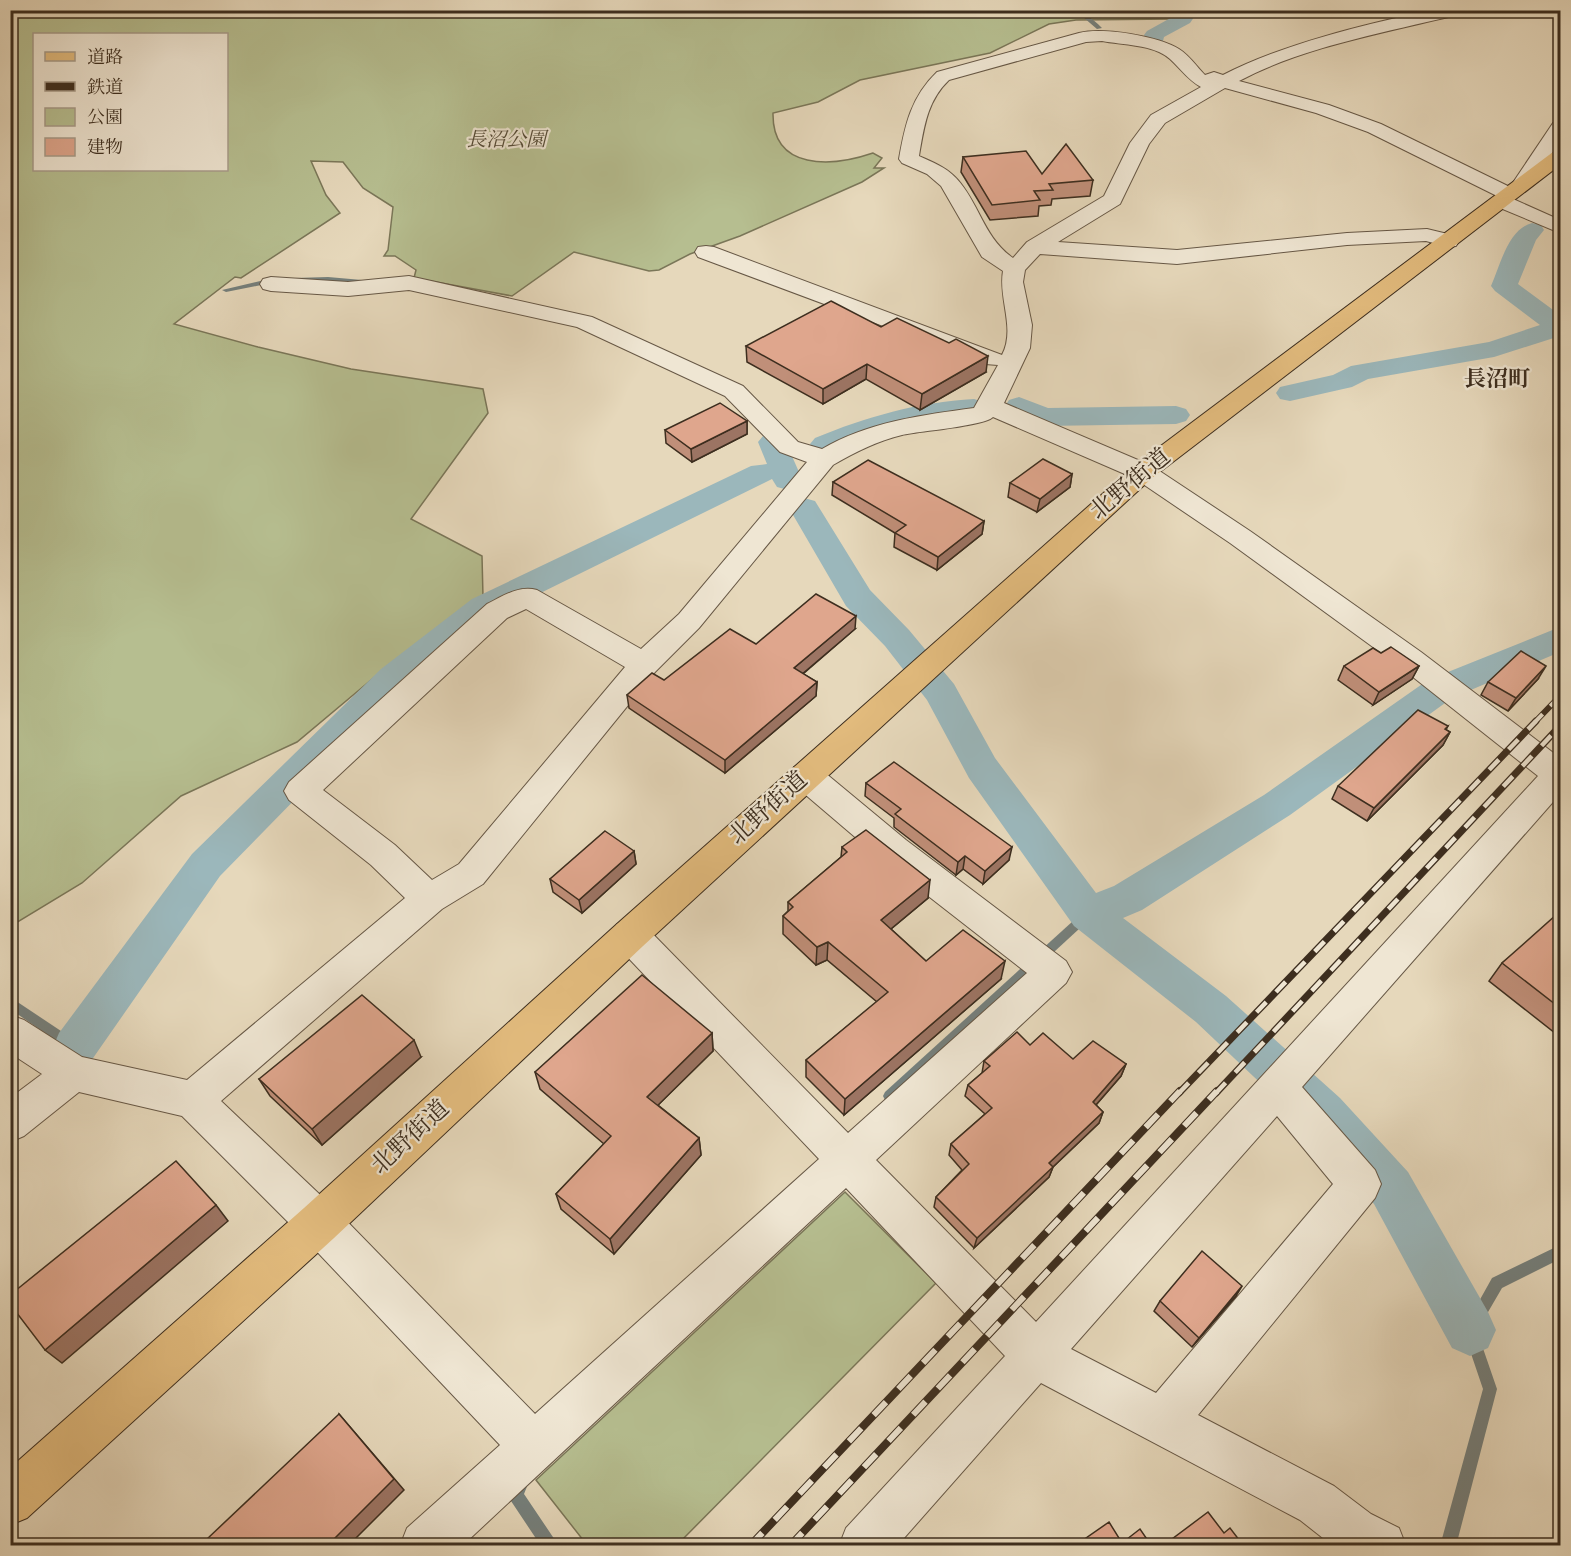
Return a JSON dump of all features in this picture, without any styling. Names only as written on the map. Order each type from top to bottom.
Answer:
[{"type":"main road","name":"北野街道","points":[[10,1501],[319,1223],[630,935],[1143,472],[1560,156]]},
{"type":"street","points":[[193,1100],[429,898],[471,874],[644,664],[689,621],[824,459],[842,447],[882,431],[911,424],[982,415],[990,406],[1018,348],[1020,325],[1012,282],[1014,269],[1035,247],[1113,200],[1140,143],[1158,119],[1219,85],[1271,60],[1392,24],[1458,10]]},
{"type":"street","points":[[1175,31],[1165,41],[1189,52],[1202,69],[1219,85]]},
{"type":"street","points":[[1014,269],[990,252],[949,182],[934,170],[909,159],[919,104],[933,84],[943,76],[1085,37],[1102,36],[1156,45],[1174,53],[1200,80],[1304,103],[1358,121],[1510,193],[1560,227]]},
{"type":"street","points":[[1510,193],[1560,128]]},
{"type":"street","points":[[1035,247],[1177,257],[1347,239],[1427,235],[1448,241]]},
{"type":"street","points":[[706,252],[1009,365]]},
{"type":"street","points":[[271,284],[348,289],[409,283],[481,297],[584,322],[734,391],[789,447],[824,459]]},
{"type":"street","points":[[864,1545],[1560,774],[1419,665],[1240,537],[1143,472],[1020,421],[990,406]]},
{"type":"street","points":[[429,898],[382,855],[301,790],[497,610],[527,597],[644,664]]},
{"type":"street","points":[[425,1545],[1053,972],[894,850],[806,776]]},
{"type":"street","points":[[630,935],[1037,1356],[1317,1503],[1357,1541]]},
{"type":"street","points":[[10,1032],[73,1073],[193,1100],[319,1223],[534,1446]]},
{"type":"street","points":[[10,1123],[73,1073]]},
{"type":"street","points":[[1162,1421],[1360,1184],[1277,1088]]},
{"type":"green space","name":"長沼公園","points":[[11,11],[1181,11],[1172,19],[1076,20],[1049,24],[990,53],[860,80],[818,102],[773,113],[775,132],[782,146],[793,155],[823,162],[857,158],[873,153],[882,158],[874,168],[884,168],[862,182],[740,236],[690,254],[659,270],[649,271],[574,252],[512,296],[414,278],[416,270],[395,256],[384,256],[388,250],[393,207],[363,188],[343,162],[311,161],[326,195],[340,213],[241,278],[235,277],[174,324],[351,369],[483,389],[488,413],[411,519],[482,556],[483,597],[383,670],[297,742],[181,796],[82,883],[11,926]]},
{"type":"green space","points":[[845,1192],[936,1283],[677,1545],[587,1545],[536,1480]]},
{"type":"building","points":[[1066,144],[1093,180],[1049,184],[1053,190],[1034,191],[1040,200],[992,205],[963,157],[1026,151],[1042,174]]},
{"type":"building","points":[[831,301],[881,327],[897,318],[949,343],[956,339],[988,356],[922,394],[867,364],[823,389],[746,346]]},
{"type":"building","points":[[720,403],[747,421],[691,449],[665,430]]},
{"type":"building","points":[[1043,459],[1072,474],[1040,499],[1010,483]]},
{"type":"building","points":[[868,460],[984,521],[938,557],[895,533],[906,525],[833,482]]},
{"type":"building","points":[[816,594],[856,616],[794,668],[817,682],[725,760],[627,695],[652,673],[664,680],[730,629],[756,644]]},
{"type":"building","points":[[1391,647],[1419,666],[1379,692],[1344,666],[1373,648],[1381,653]]},
{"type":"building","points":[[1521,651],[1546,666],[1516,698],[1488,682]]},
{"type":"building","points":[[1418,710],[1448,726],[1445,729],[1450,732],[1374,808],[1338,786]]},
{"type":"building","points":[[894,762],[1012,847],[985,871],[965,856],[958,862],[895,814],[901,809],[866,783]]},
{"type":"building","points":[[866,830],[930,880],[881,920],[926,961],[963,930],[1005,961],[845,1099],[806,1060],[888,992],[828,942],[817,947],[783,916],[793,907],[788,902],[847,852],[842,847]]},
{"type":"building","points":[[605,831],[634,851],[579,900],[550,879]]},
{"type":"building","points":[[1556,915],[1560,918],[1560,1008],[1502,963]]},
{"type":"building","points":[[642,975],[712,1033],[647,1097],[699,1138],[610,1239],[556,1194],[611,1136],[535,1072]]},
{"type":"building","points":[[362,995],[414,1040],[312,1129],[259,1079]]},
{"type":"building","points":[[1017,1032],[1030,1045],[1043,1033],[1073,1059],[1093,1041],[1126,1064],[1093,1102],[1103,1112],[1049,1163],[1053,1167],[977,1238],[936,1197],[969,1164],[951,1144],[992,1108],[968,1085],[990,1066],[984,1061]]},
{"type":"building","points":[[176,1161],[216,1205],[45,1350],[10,1304],[10,1295]]},
{"type":"building","points":[[1202,1251],[1242,1286],[1199,1338],[1160,1301]]},
{"type":"building","points":[[339,1414],[394,1479],[328,1545],[212,1545],[207,1539]]},
{"type":"building","points":[[1208,1512],[1224,1533],[1230,1528],[1243,1545],[1164,1545]]},
{"type":"building","points":[[1109,1522],[1122,1543],[1140,1529],[1151,1545],[1076,1545]]},
{"type":"waterway","points":[[1070,10],[1085,16],[1099,28]]},
{"type":"waterway","points":[[1155,41],[1154,35],[1183,19],[1190,10]]},
{"type":"waterway","points":[[1290,393],[1342,381],[1361,372],[1494,349],[1560,327],[1504,286],[1525,237],[1532,230]]},
{"type":"waterway","points":[[294,280],[328,279],[362,282]]},
{"type":"waterway","points":[[226,290],[273,280]]},
{"type":"waterway","points":[[1019,406],[1044,417],[1176,415]]},
{"type":"waterway","points":[[825,444],[898,419],[935,411],[974,408]]},
{"type":"waterway","points":[[773,442],[788,481]]},
{"type":"waterway","points":[[75,1047],[206,865],[393,678],[484,607],[762,472]]},
{"type":"waterway","points":[[804,508],[858,598],[897,638],[941,693],[982,768],[1088,914]]},
{"type":"waterway","points":[[1088,914],[1128,898],[1277,805],[1440,689],[1560,639]]},
{"type":"waterway","points":[[889,1096],[1088,914]]},
{"type":"waterway","points":[[1088,914],[1211,1009],[1324,1113],[1391,1188],[1470,1330]]},
{"type":"waterway","points":[[10,1002],[75,1047]]},
{"type":"waterway","points":[[1448,1546],[1490,1389],[1470,1330],[1497,1283],[1560,1252]]},
{"type":"waterway","points":[[520,1484],[516,1496],[551,1546]]},
{"type":"railway","points":[[1535,722],[1560,696]]},
{"type":"railway","points":[[1179,1093],[1536,721]]},
{"type":"railway","points":[[1216,1093],[1560,726]]},
{"type":"railway","points":[[750,1546],[1180,1091]]},
{"type":"railway","points":[[790,1546],[1217,1091]]},
{"type":"district","name":"長沼町","points":[[1497,380]]}]
